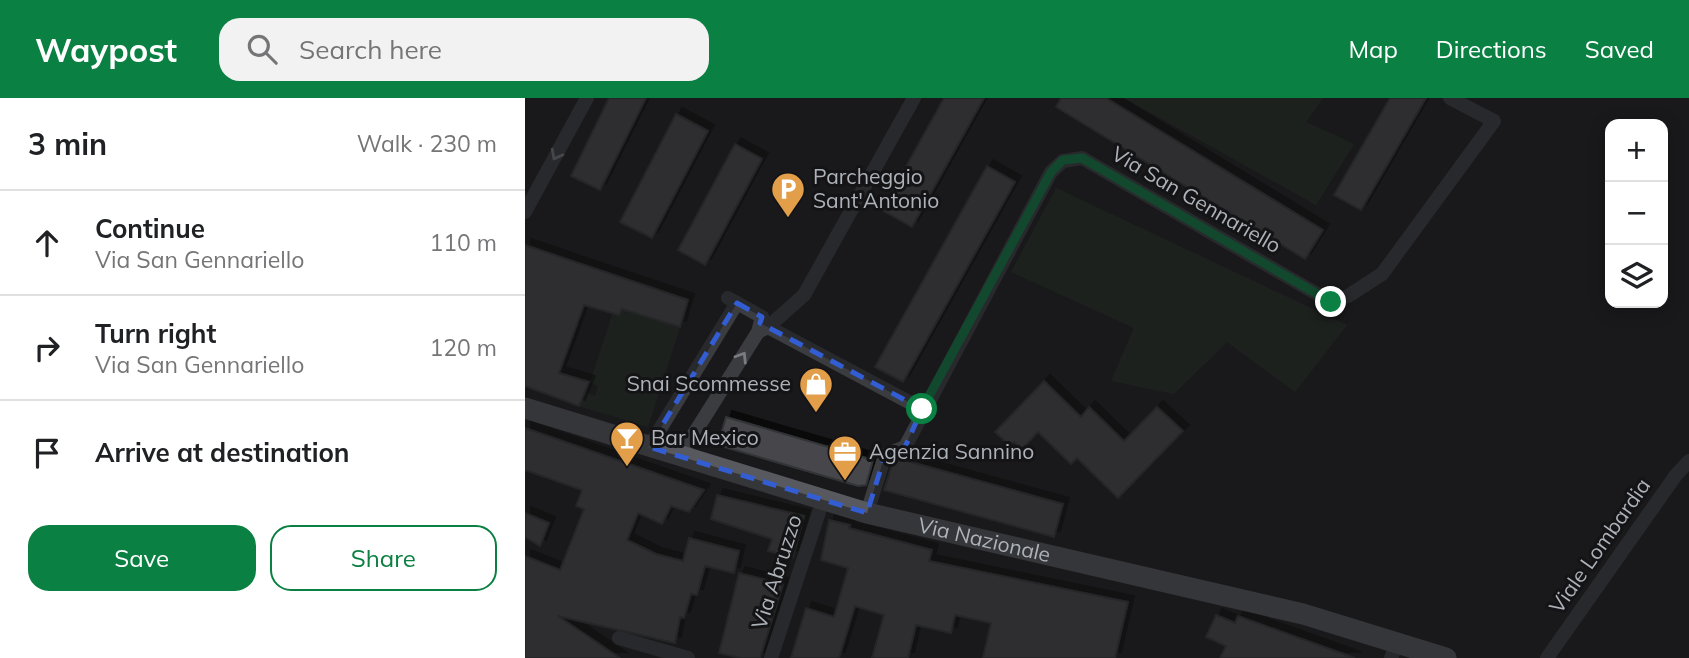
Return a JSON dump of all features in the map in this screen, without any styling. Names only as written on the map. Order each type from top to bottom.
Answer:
[{"type":"main road","name":"Via Nazionale","points":[[525,408],[867,513],[1277,608],[1394,650],[1446,658]]},
{"type":"street","points":[[525,212],[587,98]]},
{"type":"street","points":[[680,456],[763,325],[804,295],[914,98]]},
{"type":"street","name":"Via San Gennariello","points":[[867,513],[885,455],[905,447],[922,409],[1051,172],[1063,160],[1082,158],[1331,302],[1348,296],[1382,274],[1494,121],[1450,98]]},
{"type":"street","points":[[649,447],[732,300],[763,325],[922,409]]},
{"type":"street","name":"Viale Lombardia","points":[[1547,658],[1676,475],[1689,461]]},
{"type":"street","name":"Via Abruzzo","points":[[771,658],[823,500]]},
{"type":"street","points":[[618,638],[688,658]]},
{"type":"highlighted area","points":[[737,303],[762,317],[760,323],[922,409],[905,447],[885,455],[867,513],[649,447]]},
{"type":"shaded area","points":[[1124,98],[1323,98],[1306,122],[1354,144],[1316,205]]},
{"type":"shaded area","points":[[1056,188],[1347,325],[1295,392],[1227,342],[1174,394],[1111,381],[1134,328],[1011,272]]},
{"type":"shaded area","points":[[622,309],[680,327],[648,427],[579,406],[585,393],[595,396],[598,386],[590,382],[613,313]]},
{"type":"building","points":[[609,98],[646,98],[600,190],[571,176]]},
{"type":"building","points":[[944,98],[984,98],[912,227],[882,210]]},
{"type":"building","points":[[1061,98],[1106,98],[1323,230],[1305,259],[1056,107]]},
{"type":"building","points":[[1390,98],[1426,98],[1361,210],[1334,195]]},
{"type":"building","points":[[676,114],[708,131],[652,238],[620,222]]},
{"type":"building","points":[[735,144],[762,159],[705,265],[678,250]]},
{"type":"building","points":[[987,166],[1015,182],[903,382],[875,367]]},
{"type":"building","points":[[525,245],[688,300],[680,327],[622,309],[619,315],[584,305],[559,373],[589,382],[579,406],[525,386]]},
{"type":"building","points":[[1044,381],[1081,417],[1089,407],[1124,441],[1157,407],[1183,431],[1118,498],[1077,458],[1071,464],[1038,432],[1022,449],[1014,442],[1009,445],[995,432]]},
{"type":"building","points":[[726,417],[873,460],[866,485],[858,486],[718,445]]},
{"type":"building","points":[[525,428],[704,490],[689,512],[671,506],[662,524],[638,513],[627,540],[656,554],[683,561],[689,538],[739,551],[734,573],[705,566],[697,595],[691,594],[684,618],[680,617],[675,643],[558,616],[620,658],[525,658],[525,556],[560,570],[584,509],[576,506],[582,490],[525,470]]},
{"type":"building","points":[[900,459],[1063,504],[1054,537],[884,490],[893,462]]},
{"type":"building","points":[[717,495],[804,516],[793,557],[768,551],[772,539],[711,519]]},
{"type":"building","points":[[525,513],[549,523],[540,546],[525,537]]},
{"type":"building","points":[[829,520],[932,550],[929,561],[1128,602],[1115,658],[983,658],[991,623],[955,615],[951,633],[916,625],[908,658],[872,658],[884,615],[855,606],[839,658],[791,658],[806,608],[834,617],[848,568],[821,560]]},
{"type":"building","points":[[739,573],[783,584],[760,658],[740,658],[719,653]]},
{"type":"building","points":[[1216,615],[1235,623],[1238,616],[1355,658],[1220,658],[1226,646],[1206,637]]},
{"type":"place","name":"Parcheggio Sant'Antonio","points":[[788,219]]},
{"type":"place","name":"Snai Scommesse","points":[[816,414]]},
{"type":"place","name":"Bar Mexico","points":[[627,468]]},
{"type":"place","name":"Agenzia Sannino","points":[[845,482]]},
{"type":"route","points":[[922,409],[1051,172],[1063,160],[1082,158],[1331,302]]}]
